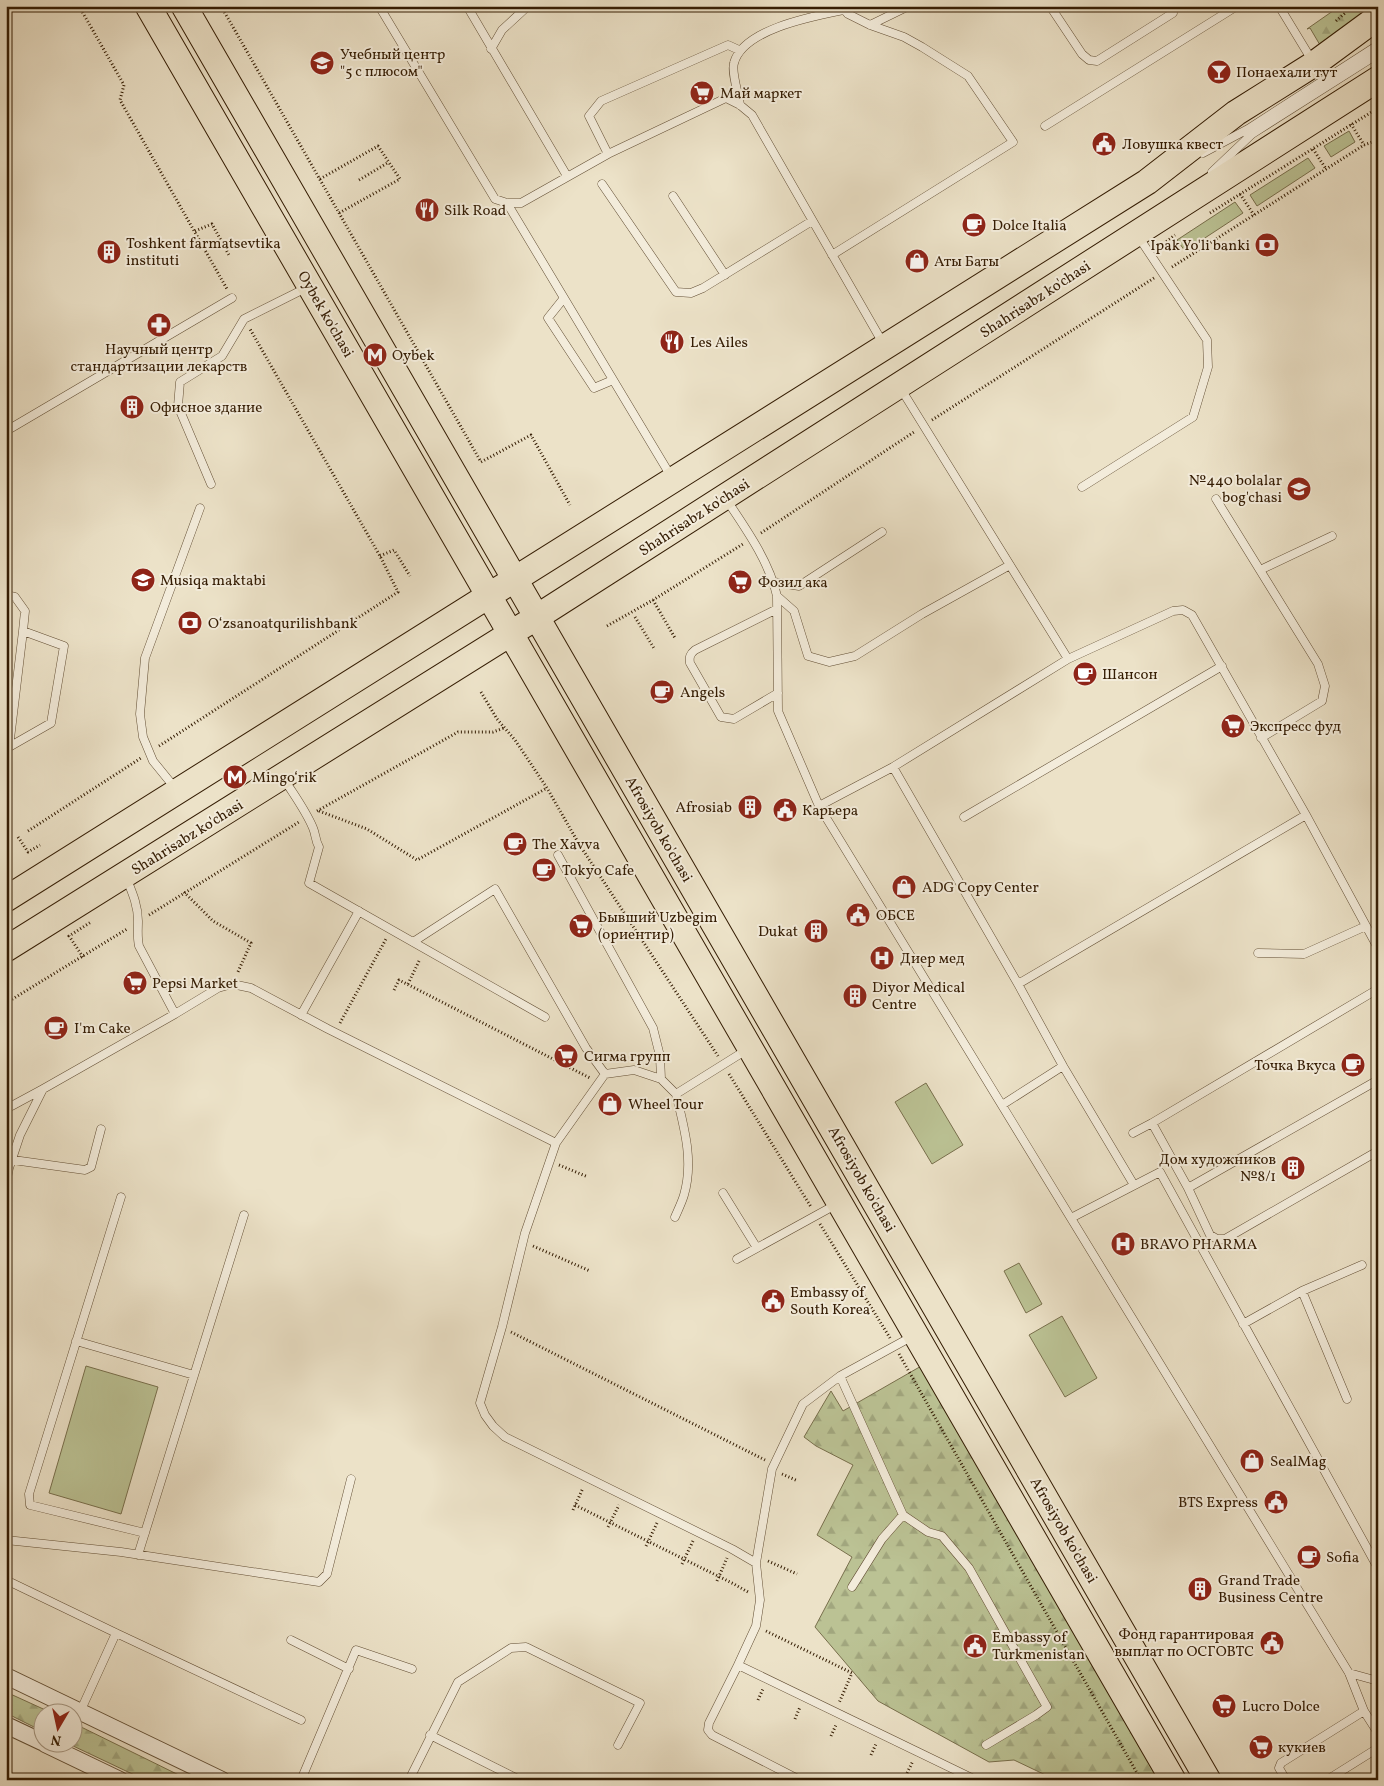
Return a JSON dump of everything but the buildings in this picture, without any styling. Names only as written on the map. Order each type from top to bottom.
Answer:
[{"type":"main road","name":"Oybek ko'chasi","points":[[148,6],[489,595]]},
{"type":"main road","name":"Oybek ko'chasi","points":[[184,6],[515,579]]},
{"type":"main road","points":[[6,899],[1147,182],[1236,113],[1376,24]]},
{"type":"main road","name":"Shahrisabz ko'chasi","points":[[6,948],[537,618],[1137,234],[1171,225],[1378,79]]},
{"type":"main road","name":"Afrosiyob ko'chasi","points":[[515,579],[1208,1780]]},
{"type":"main road","name":"Afrosiyob ko'chasi","points":[[489,595],[1173,1780]]},
{"type":"street","points":[[6,1676],[64,1704]]},
{"type":"street","points":[[82,1713],[222,1780]]},
{"type":"street","points":[[6,1725],[32,1737]]},
{"type":"street","points":[[67,1754],[120,1780]]},
{"type":"lane","points":[[379,6],[495,199],[507,203],[520,203],[608,154],[726,98],[740,105],[752,115],[885,347]]},
{"type":"lane","points":[[467,6],[567,176]]},
{"type":"lane","points":[[492,49],[502,30],[528,6]]},
{"type":"lane","points":[[870,25],[909,6]]},
{"type":"lane","points":[[1050,6],[1082,54],[1089,60],[1097,62],[1173,13],[1172,6]]},
{"type":"lane","points":[[1045,126],[1237,6]]},
{"type":"lane","points":[[1279,6],[1314,64]]},
{"type":"lane","points":[[740,105],[733,65],[740,50],[768,30],[842,8],[848,14],[870,25],[904,37],[968,76],[1012,142],[832,255]]},
{"type":"lane","points":[[1197,156],[1248,128],[1376,24]]},
{"type":"lane","points":[[608,154],[590,116],[601,101],[728,45],[740,50]]},
{"type":"lane","points":[[1171,225],[1252,134],[1378,54]]},
{"type":"lane","points":[[1147,182],[1189,160]]},
{"type":"lane","points":[[602,184],[676,292],[691,293],[703,288],[812,221]]},
{"type":"lane","points":[[673,196],[724,275]]},
{"type":"lane","points":[[507,203],[673,480]]},
{"type":"lane","points":[[1082,487],[1193,417],[1208,367],[1206,340],[1137,234]]},
{"type":"lane","points":[[211,484],[178,406],[180,382],[222,356],[244,319],[310,286]]},
{"type":"lane","points":[[6,431],[232,298]]},
{"type":"lane","points":[[564,298],[548,318],[594,388],[613,380]]},
{"type":"lane","points":[[899,386],[925,425],[1068,659]]},
{"type":"lane","points":[[725,498],[752,538],[774,582],[777,596],[778,711],[819,806],[1349,1673],[1364,1711],[1378,1733]]},
{"type":"lane","points":[[1216,499],[1318,664],[1325,686],[1322,701],[1261,738]]},
{"type":"lane","points":[[178,791],[153,761],[143,737],[140,714],[145,658],[200,508]]},
{"type":"lane","points":[[774,582],[799,586],[882,532]]},
{"type":"lane","points":[[1260,570],[1332,536]]},
{"type":"lane","points":[[777,596],[794,611],[808,656],[829,662],[855,656],[922,614],[1010,564]]},
{"type":"lane","points":[[6,594],[15,597],[25,611],[8,748]]},
{"type":"lane","points":[[777,609],[695,650],[689,658],[690,664],[722,718],[734,719],[778,693]]},
{"type":"lane","points":[[819,806],[893,767],[1068,659],[1173,611],[1183,610],[1192,615],[1222,666],[1378,948]]},
{"type":"lane","points":[[8,748],[51,723],[64,646],[23,631]]},
{"type":"lane","points":[[964,817],[1222,666]]},
{"type":"lane","points":[[893,767],[1063,1066],[1134,1185]]},
{"type":"lane","points":[[282,778],[307,817],[314,831],[314,839],[319,847],[309,883],[545,1017]]},
{"type":"lane","points":[[1018,984],[1306,815]]},
{"type":"lane","points":[[558,855],[653,1028],[660,1056],[661,1079]]},
{"type":"lane","points":[[125,875],[134,897],[139,946],[175,1014]]},
{"type":"lane","points":[[413,942],[495,889],[586,1048],[605,1074]]},
{"type":"lane","points":[[301,1015],[359,911]]},
{"type":"lane","points":[[1258,953],[1304,954],[1366,926]]},
{"type":"lane","points":[[6,1109],[218,988],[232,984],[251,988],[556,1143]]},
{"type":"lane","points":[[1133,1133],[1378,989]]},
{"type":"lane","points":[[676,1094],[750,1048]]},
{"type":"lane","points":[[1002,1105],[1063,1066]]},
{"type":"lane","points":[[676,1217],[684,1195],[689,1171],[688,1145],[676,1094],[661,1079],[634,1070],[605,1074],[556,1143],[523,1241],[502,1327],[480,1403],[492,1426],[505,1437],[756,1559]]},
{"type":"lane","points":[[1188,1188],[1378,1080]]},
{"type":"lane","points":[[6,1183],[9,1159],[43,1089]]},
{"type":"lane","points":[[1152,1123],[1188,1188],[1210,1235],[1217,1239],[1224,1239],[1378,1151]]},
{"type":"lane","points":[[9,1159],[85,1170],[91,1167],[102,1129]]},
{"type":"lane","points":[[1071,1218],[1160,1172],[1378,1568]]},
{"type":"lane","points":[[723,1193],[757,1248]]},
{"type":"lane","points":[[121,1197],[29,1494],[30,1505],[145,1533]]},
{"type":"lane","points":[[737,1259],[839,1203]]},
{"type":"lane","points":[[138,1555],[244,1215]]},
{"type":"lane","points":[[1244,1324],[1302,1292],[1362,1265]]},
{"type":"lane","points":[[1302,1292],[1347,1399]]},
{"type":"lane","points":[[800,1780],[712,1735],[708,1730],[709,1723],[756,1626],[760,1600],[756,1559],[773,1467],[803,1404],[840,1376],[916,1335]]},
{"type":"lane","points":[[76,1341],[194,1375]]},
{"type":"lane","points":[[840,1376],[904,1515],[928,1532],[942,1536],[968,1568],[1047,1707],[986,1745]]},
{"type":"lane","points":[[6,1540],[138,1555],[319,1582],[326,1574],[351,1479]]},
{"type":"lane","points":[[852,1587],[882,1539],[904,1515]]},
{"type":"lane","points":[[6,1580],[301,1720]]},
{"type":"lane","points":[[82,1708],[116,1633]]},
{"type":"lane","points":[[291,1640],[349,1669]]},
{"type":"lane","points":[[412,1779],[430,1735],[458,1682],[511,1648],[526,1647],[640,1703],[618,1745]]},
{"type":"lane","points":[[301,1780],[356,1650],[412,1669]]},
{"type":"lane","points":[[738,1666],[976,1780]]},
{"type":"lane","points":[[1349,1673],[1378,1681]]},
{"type":"lane","points":[[1286,1780],[1280,1768],[1282,1763],[1364,1711]]},
{"type":"lane","points":[[430,1735],[520,1780]]},
{"type":"lane","points":[[1327,1780],[1378,1748]]},
{"type":"path","points":[[79,6],[124,85],[120,100],[232,298]]},
{"type":"path","points":[[221,6],[481,462],[531,435],[570,505]]},
{"type":"path","points":[[1208,214],[1378,108]]},
{"type":"path","points":[[1352,124],[1364,144]]},
{"type":"path","points":[[607,626],[653,600],[752,538],[1364,144],[1378,140]]},
{"type":"path","points":[[320,179],[378,146],[400,179],[339,213]]},
{"type":"path","points":[[1313,148],[1326,169]]},
{"type":"path","points":[[359,180],[389,162]]},
{"type":"path","points":[[1240,194],[1254,215]]},
{"type":"path","points":[[195,231],[212,224],[230,257]]},
{"type":"path","points":[[1150,255],[1171,225]]},
{"type":"path","points":[[152,751],[398,592],[380,556],[244,319]]},
{"type":"path","points":[[380,556],[394,550],[410,576]]},
{"type":"path","points":[[653,600],[675,638]]},
{"type":"path","points":[[635,617],[655,650]]},
{"type":"path","points":[[481,692],[497,719],[516,740],[547,788],[579,844],[724,1065]]},
{"type":"path","points":[[6,1003],[83,958],[184,892],[318,810],[458,732],[493,732],[504,728]]},
{"type":"path","points":[[28,831],[143,756]]},
{"type":"path","points":[[318,810],[367,829],[417,860],[547,788]]},
{"type":"path","points":[[18,837],[28,852],[40,844]]},
{"type":"path","points":[[184,892],[212,922],[251,943],[232,984]]},
{"type":"path","points":[[83,958],[69,936],[91,922]]},
{"type":"path","points":[[335,1032],[391,929]]},
{"type":"path","points":[[408,984],[425,949]]},
{"type":"path","points":[[394,990],[400,980],[599,1083]]},
{"type":"path","points":[[551,1161],[588,1177]]},
{"type":"path","points":[[523,1241],[590,1271]]},
{"type":"path","points":[[502,1327],[798,1481]]},
{"type":"path","points":[[917,1386],[1141,1780]]},
{"type":"path","points":[[573,1510],[588,1478]]},
{"type":"path","points":[[608,1527],[623,1495]]},
{"type":"path","points":[[575,1505],[719,1576],[760,1600]]},
{"type":"path","points":[[646,1546],[661,1514]]},
{"type":"path","points":[[682,1564],[697,1531]]},
{"type":"path","points":[[717,1581],[732,1548]]},
{"type":"path","points":[[756,1559],[797,1574]]},
{"type":"path","points":[[756,1626],[852,1673],[835,1712]]},
{"type":"green space","points":[[1340,6],[1370,6],[1366,13],[1320,45],[1310,28],[1307,29]]},
{"type":"green space","points":[[1349,131],[1355,142],[1331,157],[1324,146]]},
{"type":"green space","points":[[1308,158],[1315,168],[1257,206],[1250,195]]},
{"type":"green space","points":[[1235,202],[1243,213],[1185,251],[1177,240]]},
{"type":"green space","points":[[926,1083],[963,1145],[932,1164],[895,1102]]},
{"type":"green space","points":[[1019,1263],[1042,1304],[1026,1313],[1004,1271]]},
{"type":"green space","points":[[1062,1316],[1097,1378],[1065,1397],[1029,1335]]},
{"type":"green space","points":[[923,1365],[1161,1780],[1056,1780],[1014,1760],[989,1762],[878,1701],[815,1627],[852,1557],[817,1535],[853,1465],[816,1446],[804,1437],[831,1391],[843,1411]]},
{"type":"green space","points":[[86,1366],[158,1387],[121,1514],[49,1493]]},
{"type":"green space","points":[[6,1692],[32,1704],[32,1726],[6,1713]]},
{"type":"green space","points":[[82,1727],[189,1780],[145,1780],[82,1750]]},
{"type":"place","name":"Учебный центр \"5 с плюсом\"","points":[[322,63]]},
{"type":"place","name":"Понаехали тут","points":[[1219,72]]},
{"type":"place","name":"Май маркет","points":[[702,93]]},
{"type":"place","name":"Ловушка квест","points":[[1104,144]]},
{"type":"place","name":"Silk Road","points":[[427,210]]},
{"type":"place","name":"Dolce Italia","points":[[974,225]]},
{"type":"place","name":"Ipak Yo'li banki","points":[[1267,245]]},
{"type":"place","name":"Toshkent farmatsevtika instituti","points":[[109,252]]},
{"type":"place","name":"Аты Баты","points":[[917,261]]},
{"type":"place","name":"Научный центр стандартизации лекарств","points":[[159,325]]},
{"type":"place","name":"Les Ailes","points":[[672,342]]},
{"type":"place","name":"Oybek","points":[[375,355]]},
{"type":"place","name":"Офисное здание","points":[[132,407]]},
{"type":"place","name":"№440 bolalar bog'chasi","points":[[1299,489]]},
{"type":"place","name":"Musiqa maktabi","points":[[143,580]]},
{"type":"place","name":"Фозил ака","points":[[740,582]]},
{"type":"place","name":"Oʻzsanoatqurilishbank","points":[[190,623]]},
{"type":"place","name":"Шансон","points":[[1085,674]]},
{"type":"place","name":"Angels","points":[[662,692]]},
{"type":"place","name":"Экспресс фуд","points":[[1233,726]]},
{"type":"place","name":"Mingoʻrik","points":[[235,777]]},
{"type":"place","name":"Afrosiab","points":[[750,807]]},
{"type":"place","name":"Карьера","points":[[785,810]]},
{"type":"place","name":"The Xavva","points":[[515,844]]},
{"type":"place","name":"Tokyo Cafe","points":[[544,870]]},
{"type":"place","name":"ADG Copy Center","points":[[904,887]]},
{"type":"place","name":"ОБСЕ","points":[[858,915]]},
{"type":"place","name":"Бывший Uzbegim (ориентир)","points":[[581,926]]},
{"type":"place","name":"Dukat","points":[[816,931]]},
{"type":"place","name":"Диер мед","points":[[882,958]]},
{"type":"place","name":"Pepsi Market","points":[[135,983]]},
{"type":"place","name":"Diyor Medical Centre","points":[[855,996]]},
{"type":"place","name":"I'm Cake","points":[[56,1028]]},
{"type":"place","name":"Сигма групп","points":[[566,1056]]},
{"type":"place","name":"Точка Вкуса","points":[[1353,1065]]},
{"type":"place","name":"Wheel Tour","points":[[610,1104]]},
{"type":"place","name":"Дом художников №8/1","points":[[1293,1168]]},
{"type":"place","name":"BRAVO PHARMA","points":[[1123,1244]]},
{"type":"place","name":"Embassy of South Korea","points":[[773,1301]]},
{"type":"place","name":"SealMag","points":[[1252,1461]]},
{"type":"place","name":"BTS Express","points":[[1276,1502]]},
{"type":"place","name":"Sofia","points":[[1309,1557]]},
{"type":"place","name":"Grand Trade Business Centre","points":[[1200,1589]]},
{"type":"place","name":"Фонд гарантировая выплат по ОСГОВТС","points":[[1272,1643]]},
{"type":"place","name":"Embassy of Turkmenistan","points":[[975,1646]]},
{"type":"place","name":"Lucro Dolce","points":[[1224,1706]]},
{"type":"place","name":"кукиев","points":[[1261,1747]]}]
